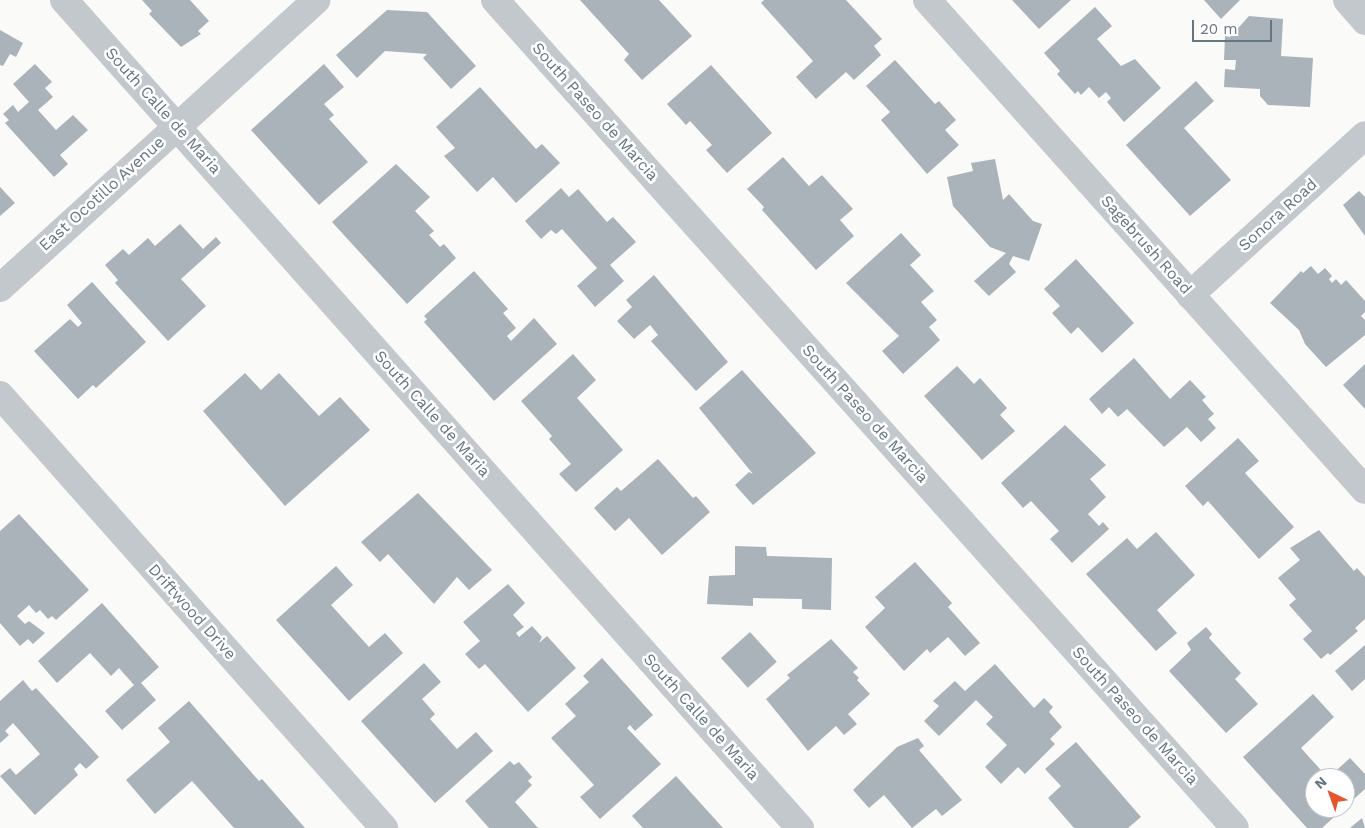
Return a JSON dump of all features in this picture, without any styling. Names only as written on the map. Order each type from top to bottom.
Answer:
[{"type":"street","name":"South Calle de Maria","points":[[64,0],[800,828]]},
{"type":"street","name":"East Ocotillo Avenue","points":[[0,288],[316,0]]},
{"type":"street","name":"South Paseo de Marcia","points":[[495,0],[1235,828]]},
{"type":"street","name":"Sagebrush Road","points":[[927,0],[1365,490]]},
{"type":"street","points":[[1347,0],[1365,21]]},
{"type":"street","name":"Sonora Road","points":[[1190,295],[1365,135]]},
{"type":"street","name":"Driftwood Drive","points":[[0,395],[384,828]]},
{"type":"building","points":[[142,0],[190,0],[209,21],[198,31],[201,34],[181,47],[149,14],[152,11]]},
{"type":"building","points":[[580,0],[659,0],[692,36],[642,80],[624,60],[629,54]]},
{"type":"building","points":[[764,0],[846,0],[882,39],[874,46],[881,55],[854,80],[846,72],[816,99],[796,77],[813,61],[761,3]]},
{"type":"building","points":[[1012,0],[1071,0],[1039,29]]},
{"type":"building","points":[[1204,0],[1240,0],[1221,19]]},
{"type":"building","points":[[1095,7],[1112,26],[1097,39],[1121,66],[1135,59],[1161,88],[1124,122],[1107,102],[1111,98],[1106,92],[1099,98],[1089,87],[1081,95],[1078,91],[1075,94],[1057,74],[1060,71],[1044,53]]},
{"type":"building","points":[[387,10],[427,12],[476,66],[451,89],[423,58],[427,54],[385,51],[357,78],[336,55]]},
{"type":"building","points":[[1249,16],[1283,19],[1281,56],[1313,58],[1310,107],[1268,105],[1260,96],[1260,89],[1224,87],[1225,69],[1235,70],[1236,60],[1224,60],[1225,36],[1230,37]]},
{"type":"building","points":[[0,30],[23,43],[16,57],[10,54],[3,66],[0,65]]},
{"type":"building","points":[[895,60],[935,104],[939,101],[956,120],[945,130],[959,145],[927,174],[881,120],[890,112],[866,86]]},
{"type":"building","points":[[35,64],[52,82],[45,88],[53,97],[38,110],[56,130],[73,115],[88,130],[60,155],[68,164],[54,177],[5,123],[9,120],[3,114],[13,105],[18,112],[29,102],[13,84]]},
{"type":"building","points":[[324,64],[344,87],[324,104],[334,115],[329,119],[368,162],[319,205],[251,130]]},
{"type":"building","points":[[711,65],[772,133],[727,173],[706,150],[712,145],[690,121],[686,125],[667,104]]},
{"type":"building","points":[[1196,81],[1214,101],[1184,128],[1231,180],[1190,216],[1126,145]]},
{"type":"building","points":[[480,87],[536,149],[542,144],[560,163],[516,203],[493,177],[477,192],[444,156],[455,148],[436,127]]},
{"type":"building","points":[[783,157],[809,186],[822,175],[853,209],[840,220],[854,236],[816,270],[762,210],[764,207],[747,189]]},
{"type":"building","points":[[995,159],[1003,200],[1009,194],[1033,221],[1042,224],[1029,261],[1013,256],[1009,264],[1016,272],[989,296],[974,281],[1006,253],[990,247],[953,206],[947,177],[973,171],[971,163]]},
{"type":"building","points":[[396,164],[430,197],[415,211],[434,231],[429,235],[440,247],[444,244],[456,258],[407,304],[332,222]]},
{"type":"building","points":[[0,187],[15,203],[0,216]]},
{"type":"building","points":[[561,188],[569,197],[578,189],[607,222],[613,217],[636,242],[610,265],[624,281],[595,307],[577,286],[597,268],[562,229],[556,234],[551,230],[541,239],[525,221]]},
{"type":"building","points":[[1359,191],[1365,197],[1365,236],[1343,205]]},
{"type":"building","points":[[180,224],[203,249],[216,237],[221,243],[181,279],[206,306],[168,341],[115,283],[118,280],[105,265],[123,249],[129,255],[148,238],[155,246]]},
{"type":"building","points":[[901,233],[921,255],[910,265],[934,291],[921,302],[937,320],[929,327],[940,340],[903,374],[882,351],[899,336],[846,283]]},
{"type":"building","points":[[1076,259],[1134,323],[1102,353],[1078,327],[1071,334],[1052,313],[1060,306],[1044,289]]},
{"type":"building","points":[[1311,266],[1318,274],[1325,268],[1332,276],[1329,279],[1332,283],[1336,279],[1341,285],[1346,280],[1365,301],[1365,312],[1361,316],[1365,320],[1365,335],[1326,367],[1305,344],[1299,330],[1270,303],[1301,271],[1303,273]]},
{"type":"building","points":[[474,271],[508,309],[503,313],[516,328],[507,336],[511,341],[534,318],[557,344],[494,401],[424,322],[427,319],[424,316]]},
{"type":"building","points":[[654,275],[728,362],[696,391],[651,341],[658,335],[650,325],[634,339],[617,321],[632,307],[626,300]]},
{"type":"building","points":[[92,282],[146,342],[96,388],[93,385],[78,399],[34,351],[70,319],[78,327],[82,323],[67,305]]},
{"type":"building","points":[[573,354],[596,380],[577,398],[623,450],[576,492],[559,474],[571,464],[549,439],[552,436],[521,401]]},
{"type":"building","points":[[1134,358],[1170,399],[1190,380],[1206,397],[1202,400],[1214,414],[1208,419],[1216,428],[1201,442],[1187,427],[1164,447],[1127,409],[1118,417],[1109,407],[1102,414],[1089,399]]},
{"type":"building","points":[[1365,364],[1365,409],[1343,385]]},
{"type":"building","points":[[957,366],[974,384],[980,378],[1007,408],[1000,415],[1015,431],[982,460],[924,396]]},
{"type":"building","points":[[742,370],[816,453],[753,505],[735,485],[749,472],[753,474],[699,408]]},
{"type":"building","points":[[245,373],[261,390],[279,373],[319,416],[340,397],[370,430],[285,506],[203,411]]},
{"type":"building","points":[[1065,425],[1106,465],[1090,479],[1106,497],[1088,514],[1099,526],[1103,522],[1109,529],[1072,563],[1050,539],[1059,531],[1031,501],[1023,508],[1001,483]]},
{"type":"building","points":[[1238,438],[1259,461],[1245,473],[1294,527],[1259,559],[1208,501],[1203,506],[1185,486]]},
{"type":"building","points":[[658,459],[693,498],[696,496],[710,512],[662,555],[629,518],[615,531],[594,508],[617,487],[621,491]]},
{"type":"building","points":[[418,493],[492,570],[469,590],[457,577],[434,604],[388,554],[380,562],[361,542]]},
{"type":"building","points":[[19,514],[89,590],[56,620],[52,616],[48,619],[40,610],[36,613],[29,605],[17,616],[25,624],[29,621],[45,633],[33,644],[28,639],[20,646],[0,623],[0,531]]},
{"type":"building","points":[[1319,530],[1354,571],[1357,568],[1365,577],[1365,619],[1355,628],[1358,631],[1330,655],[1328,653],[1321,659],[1303,639],[1312,631],[1289,605],[1296,599],[1278,578],[1300,560],[1290,548]]},
{"type":"building","points":[[1156,532],[1195,575],[1157,610],[1177,633],[1156,651],[1086,574],[1127,538],[1137,549]]},
{"type":"building","points":[[735,546],[766,547],[767,556],[832,558],[831,610],[802,609],[802,599],[753,598],[753,606],[707,604],[709,576],[735,575]]},
{"type":"building","points":[[915,562],[952,603],[948,607],[980,643],[965,656],[948,637],[930,653],[927,649],[904,671],[865,627],[885,608],[875,597]]},
{"type":"building","points":[[336,566],[353,585],[331,605],[369,647],[385,633],[403,653],[349,701],[276,620]]},
{"type":"building","points":[[508,584],[525,603],[513,615],[524,627],[516,633],[519,637],[532,626],[542,637],[539,643],[547,636],[576,668],[528,712],[485,664],[479,669],[465,654],[480,641],[463,622]]},
{"type":"building","points":[[102,603],[159,667],[141,683],[156,700],[122,730],[105,711],[134,685],[119,668],[111,676],[90,653],[57,683],[38,661]]},
{"type":"building","points":[[1206,627],[1212,634],[1209,638],[1241,673],[1235,679],[1258,704],[1226,733],[1169,671],[1191,650],[1187,643]]},
{"type":"building","points":[[750,632],[777,662],[748,688],[721,658]]},
{"type":"building","points":[[831,639],[858,668],[853,672],[859,678],[857,680],[870,694],[848,714],[857,724],[844,735],[836,726],[808,751],[766,699],[790,678],[787,675]]},
{"type":"building","points":[[1365,645],[1365,679],[1352,691],[1335,671]]},
{"type":"building","points":[[602,658],[653,715],[635,731],[630,725],[627,728],[661,764],[600,819],[580,797],[594,785],[551,738],[576,716],[565,704],[589,682],[583,676]]},
{"type":"building","points":[[424,663],[441,682],[422,699],[435,714],[430,719],[457,749],[476,732],[493,751],[435,803],[361,721]]},
{"type":"building","points":[[995,664],[1034,708],[1044,698],[1053,707],[1049,712],[1062,727],[1050,739],[1055,744],[1025,774],[1018,767],[1001,784],[985,767],[1007,745],[986,724],[993,717],[976,700],[939,736],[924,721],[939,706],[933,701],[955,681],[965,691]]},
{"type":"building","points":[[23,680],[32,691],[36,688],[99,757],[86,769],[80,763],[74,769],[78,775],[35,815],[0,776],[10,768],[16,775],[40,754],[13,723],[5,731],[9,735],[0,743],[0,701]]},
{"type":"building","points":[[1313,694],[1334,717],[1301,748],[1319,768],[1305,768],[1305,818],[1333,818],[1322,828],[1307,828],[1243,757]]},
{"type":"building","points":[[189,701],[259,781],[262,779],[305,828],[234,828],[192,781],[155,814],[126,780],[170,742],[158,728]]},
{"type":"building","points":[[918,738],[924,746],[919,750],[962,800],[942,816],[936,809],[912,828],[884,795],[869,808],[853,790],[897,747]]},
{"type":"building","points":[[1076,742],[1141,817],[1128,828],[1074,828],[1048,798],[1061,786],[1045,769]]},
{"type":"building","points":[[1350,758],[1365,774],[1365,789],[1355,798],[1355,768],[1339,768]]},
{"type":"building","points":[[510,761],[514,765],[519,762],[532,777],[528,781],[532,785],[515,802],[538,828],[489,828],[465,801]]},
{"type":"building","points":[[676,776],[723,828],[643,828],[632,816]]},
{"type":"building","points":[[1362,818],[1365,828],[1350,828]]}]
